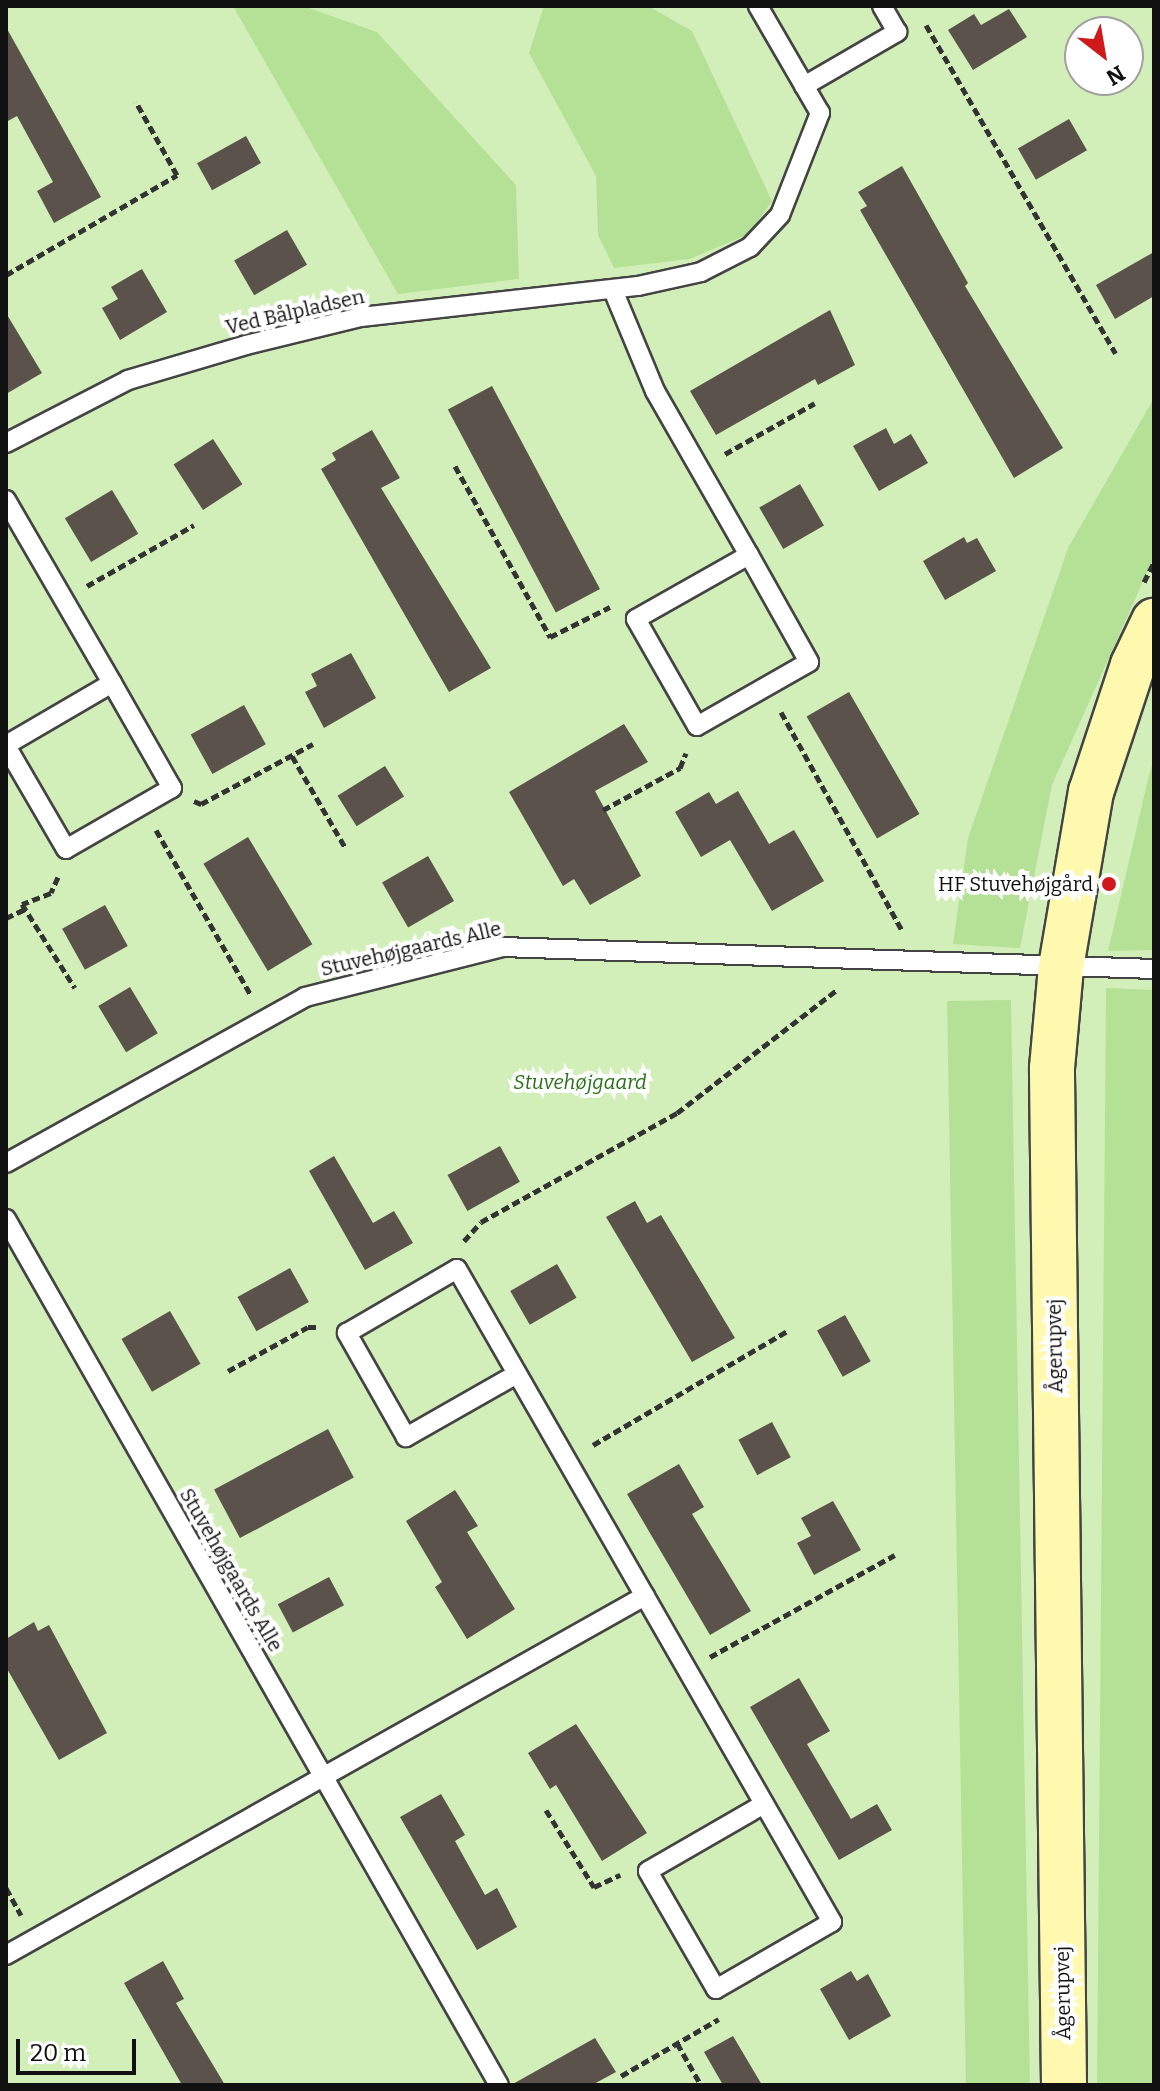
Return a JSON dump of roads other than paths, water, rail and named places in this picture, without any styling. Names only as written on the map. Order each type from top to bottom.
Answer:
[{"type":"street","name":"Ågerupvej","points":[[1064,2085],[1052,1068],[1061,967],[1091,792],[1133,665],[1154,621]]},
{"type":"lane","name":"Ved Bålpladsen","points":[[6,443],[128,380],[246,345],[361,317],[613,290],[701,272],[750,247],[780,215],[820,113],[758,6]]},
{"type":"lane","points":[[804,86],[897,32],[882,6]]},
{"type":"lane","points":[[613,290],[655,391],[749,555],[809,662],[697,726],[636,619],[749,555]]},
{"type":"lane","points":[[6,500],[112,683],[172,788],[66,849],[6,746],[112,683]]},
{"type":"lane","name":"Stuvehøjgaards Alle","points":[[6,1163],[305,997],[502,947],[1154,969]]},
{"type":"lane","name":"Stuvehøjgaards Alle","points":[[6,1219],[499,2085]]},
{"type":"lane","points":[[517,1374],[406,1437],[347,1333],[457,1269],[832,1922],[716,1989],[648,1871],[764,1804]]},
{"type":"lane","points":[[6,1955],[645,1596]]},
{"type":"place","name":"HF Stuvehøjgård","points":[[1109,884]]},
{"type":"park label","name":"Stuvehøjgaard","points":[[580,1082]]}]
